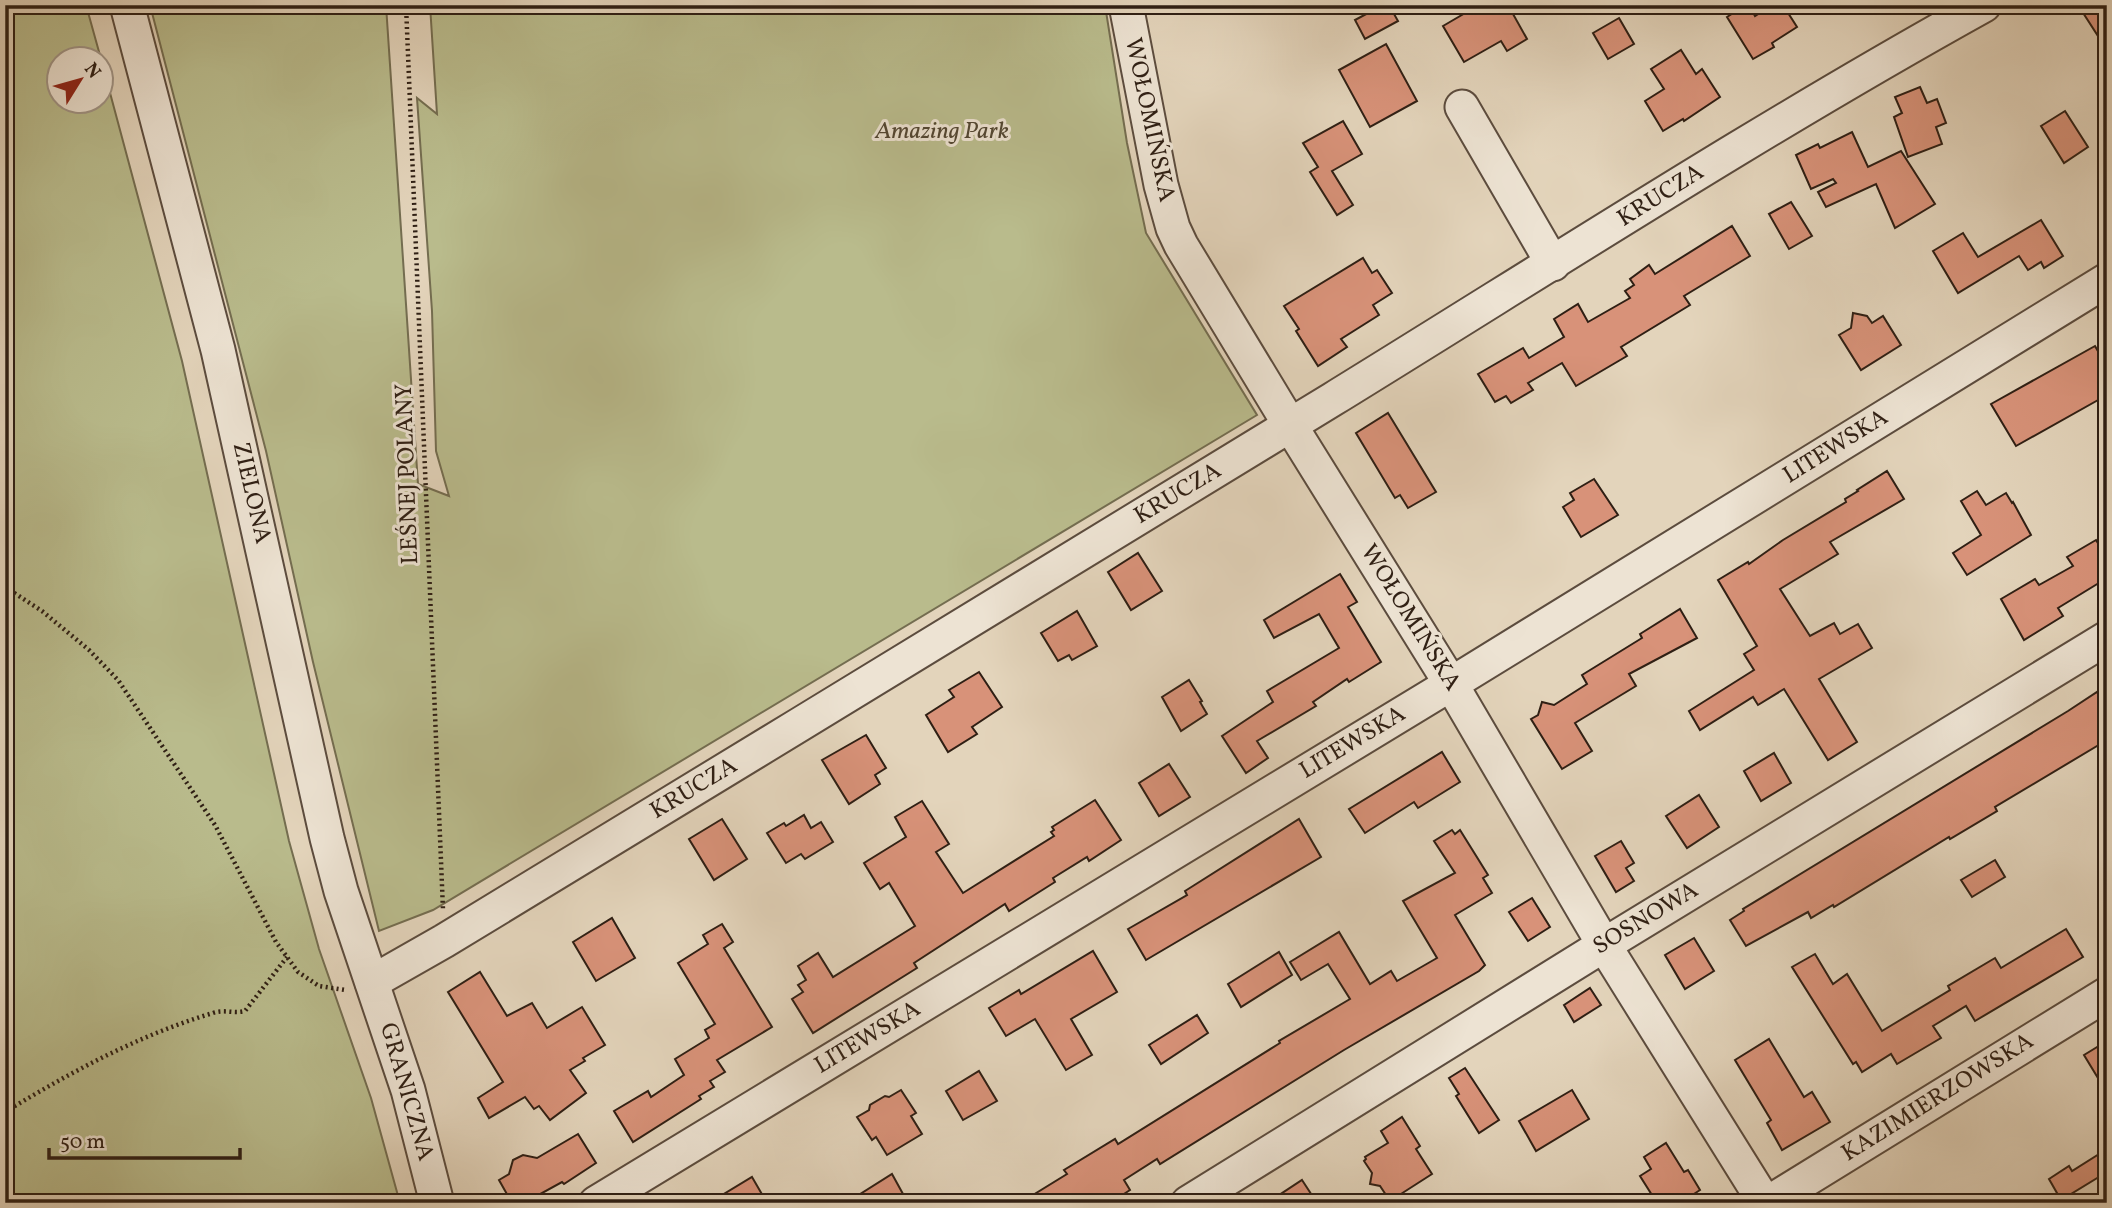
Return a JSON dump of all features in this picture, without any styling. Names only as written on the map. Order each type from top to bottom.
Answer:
[{"type":"street","name":"ZIELONA","points":[[127,5],[218,350],[327,838],[341,891],[372,982]]},
{"type":"street","name":"WOŁOMIŃSKA","points":[[1126,5],[1161,185],[1173,228],[1290,425],[1451,684],[1604,945],[1767,1203]]},
{"type":"street","name":"KRUCZA","points":[[372,982],[444,941],[1290,425],[1752,138],[1984,5]]},
{"type":"street","points":[[1462,107],[1553,264]]},
{"type":"street","name":"LITEWSKA","points":[[596,1203],[1451,684],[2107,280]]},
{"type":"street","name":"SOSNOWA","points":[[1188,1203],[2107,638]]},
{"type":"street","name":"GRANICZNA","points":[[372,982],[408,1090],[437,1203]]},
{"type":"street","name":"KAZIMIERZOWSKA","points":[[1767,1203],[2107,994]]},
{"type":"path","name":"LEŚNEJ POLANY","points":[[406,5],[444,941]]},
{"type":"path","points":[[5,587],[42,611],[89,650],[118,680],[215,825],[276,942],[298,972],[319,986],[343,991],[372,982]]},
{"type":"path","points":[[5,1112],[61,1078],[142,1039],[218,1011],[245,1011],[287,957]]},
{"type":"green space","points":[[5,5],[86,5],[97,46],[46,46],[46,116],[116,115],[182,361],[289,841],[319,949],[371,1098],[400,1203],[5,1203]]},
{"type":"green space","name":"Amazing Park","points":[[150,5],[386,5],[418,484],[449,496],[436,451],[432,311],[417,98],[437,114],[430,5],[1105,5],[1127,143],[1146,233],[1257,415],[433,910],[379,931],[313,662],[266,451]]},
{"type":"building","points":[[1383,5],[1389,5],[1398,21],[1365,39],[1355,20]]},
{"type":"building","points":[[1479,5],[1508,5],[1527,39],[1507,51],[1501,41],[1464,62],[1443,26]]},
{"type":"building","points":[[1749,5],[1755,16],[1772,5],[1783,5],[1797,27],[1772,43],[1774,47],[1753,59],[1727,17]]},
{"type":"building","points":[[2078,5],[2107,5],[2107,50]]},
{"type":"building","points":[[1619,18],[1634,44],[1608,59],[1593,33]]},
{"type":"building","points":[[1386,44],[1417,101],[1370,127],[1339,70]]},
{"type":"building","points":[[1681,50],[1696,74],[1702,69],[1720,97],[1684,121],[1683,119],[1663,131],[1645,101],[1664,89],[1651,69]]},
{"type":"building","points":[[1920,87],[1927,103],[1937,99],[1946,123],[1936,127],[1942,144],[1908,157],[1894,117],[1902,113],[1895,97]]},
{"type":"building","points":[[2065,111],[2088,147],[2064,163],[2041,126]]},
{"type":"building","points":[[1343,121],[1362,154],[1332,171],[1353,205],[1337,215],[1310,172],[1318,167],[1303,143]]},
{"type":"building","points":[[1852,132],[1868,167],[1901,151],[1935,204],[1895,228],[1876,184],[1826,207],[1818,192],[1836,183],[1833,179],[1811,189],[1796,155],[1818,144],[1820,148]]},
{"type":"building","points":[[1791,202],[1812,236],[1789,249],[1769,214]]},
{"type":"building","points":[[2041,220],[2063,256],[2044,268],[2041,262],[2028,270],[2019,256],[1958,293],[1933,251],[1963,233],[1978,257]]},
{"type":"building","points":[[1732,226],[1750,256],[1684,296],[1690,305],[1621,347],[1627,356],[1576,386],[1562,363],[1528,383],[1533,390],[1511,403],[1506,396],[1495,402],[1478,374],[1523,348],[1529,358],[1564,337],[1554,319],[1578,304],[1588,322],[1630,298],[1625,291],[1634,285],[1630,279],[1649,265],[1655,274]]},
{"type":"building","points":[[1363,258],[1372,273],[1377,270],[1392,293],[1373,305],[1379,315],[1341,339],[1347,347],[1318,366],[1284,306]]},
{"type":"building","points":[[1853,313],[1867,316],[1872,323],[1883,316],[1901,345],[1861,370],[1839,335],[1851,328]]},
{"type":"building","points":[[2095,346],[2107,367],[2107,395],[2016,446],[1991,404]]},
{"type":"building","points":[[1388,413],[1436,492],[1408,508],[1400,495],[1395,498],[1356,433]]},
{"type":"building","points":[[1887,471],[1904,499],[1830,542],[1838,554],[1780,589],[1810,636],[1834,623],[1840,634],[1858,624],[1872,648],[1819,679],[1857,742],[1828,760],[1784,689],[1758,705],[1753,697],[1700,730],[1689,711],[1754,670],[1744,654],[1757,646],[1718,580],[1748,562],[1749,564],[1846,502],[1845,499]]},
{"type":"building","points":[[1594,479],[1618,515],[1581,537],[1563,507],[1574,500],[1570,493]]},
{"type":"building","points":[[1977,491],[1986,505],[2006,493],[2031,535],[1967,575],[1953,553],[1981,535],[1961,501]]},
{"type":"building","points":[[2096,540],[2107,558],[2107,578],[2058,608],[2063,616],[2024,640],[2001,599],[2035,579],[2039,585],[2073,566],[2067,557]]},
{"type":"building","points":[[1138,553],[1162,591],[1131,610],[1108,572]]},
{"type":"building","points":[[1340,574],[1357,602],[1348,607],[1381,662],[1349,682],[1347,679],[1313,702],[1316,706],[1257,741],[1268,758],[1246,773],[1222,736],[1273,702],[1267,691],[1339,648],[1319,614],[1274,638],[1264,620]]},
{"type":"building","points":[[1680,609],[1697,638],[1629,674],[1636,686],[1575,723],[1592,751],[1562,769],[1531,719],[1538,715],[1542,702],[1554,705],[1587,684],[1582,675],[1642,638],[1640,634]]},
{"type":"building","points":[[1077,611],[1097,646],[1072,660],[1069,655],[1058,661],[1041,633]]},
{"type":"building","points":[[979,672],[1002,707],[972,727],[977,734],[948,752],[926,715],[954,697],[949,690]]},
{"type":"building","points":[[1189,680],[1207,714],[1181,731],[1162,697]]},
{"type":"building","points":[[2097,692],[2107,708],[2107,740],[1995,807],[1997,811],[1834,907],[1833,905],[1811,918],[1808,912],[1746,946],[1730,920],[1744,911],[1743,909]]},
{"type":"building","points":[[866,735],[886,768],[875,775],[880,784],[849,804],[822,760]]},
{"type":"building","points":[[1442,752],[1460,782],[1418,808],[1414,802],[1365,833],[1349,809]]},
{"type":"building","points":[[1774,753],[1791,783],[1761,801],[1744,771]]},
{"type":"building","points":[[1169,764],[1190,797],[1159,816],[1139,783]]},
{"type":"building","points":[[1699,795],[1719,827],[1687,848],[1666,816]]},
{"type":"building","points":[[1095,800],[1121,840],[1089,861],[1087,857],[1053,878],[1055,882],[1009,911],[1005,904],[914,963],[917,968],[813,1033],[792,999],[803,992],[798,985],[806,980],[798,966],[818,953],[833,977],[915,926],[889,883],[880,889],[864,863],[906,837],[895,817],[922,801],[949,844],[936,852],[963,893],[1054,836],[1052,827]]},
{"type":"building","points":[[804,815],[811,828],[821,822],[833,842],[805,859],[801,854],[786,863],[767,833]]},
{"type":"building","points":[[722,819],[747,859],[714,880],[689,839]]},
{"type":"building","points":[[1299,819],[1321,857],[1146,960],[1128,929],[1187,895],[1185,891]]},
{"type":"building","points":[[1452,830],[1455,834],[1460,830],[1488,875],[1483,878],[1492,893],[1455,915],[1485,965],[1479,971],[1344,1050],[1160,1164],[1157,1159],[1124,1180],[1130,1190],[1110,1203],[1020,1203],[1067,1174],[1064,1170],[1115,1139],[1118,1144],[1350,999],[1328,964],[1301,980],[1290,962],[1339,932],[1370,984],[1391,971],[1397,981],[1437,958],[1403,901],[1455,873],[1434,841]]},
{"type":"building","points":[[1621,841],[1634,863],[1626,868],[1634,881],[1616,892],[1595,856]]},
{"type":"building","points":[[1995,860],[2005,877],[1972,897],[1961,880]]},
{"type":"building","points":[[1532,898],[1550,927],[1528,941],[1509,912]]},
{"type":"building","points":[[612,918],[635,958],[596,981],[573,942]]},
{"type":"building","points":[[722,924],[733,942],[724,948],[772,1027],[717,1060],[725,1072],[710,1081],[714,1087],[699,1096],[701,1099],[633,1142],[614,1111],[648,1091],[651,1097],[684,1075],[675,1059],[709,1038],[705,1030],[715,1024],[678,963],[708,944],[703,935]]},
{"type":"building","points":[[2066,929],[2083,957],[1975,1021],[1966,1006],[1933,1026],[1941,1038],[1897,1064],[1891,1054],[1862,1072],[1856,1062],[1853,1064],[1792,967],[1815,954],[1833,984],[1847,974],[1882,1031],[1950,990],[1948,986],[1995,958],[2001,968]]},
{"type":"building","points":[[1694,938],[1714,971],[1685,989],[1665,955]]},
{"type":"building","points":[[1093,951],[1117,992],[1071,1019],[1092,1055],[1066,1070],[1035,1019],[1006,1036],[989,1008],[1019,990],[1021,994]]},
{"type":"building","points":[[1279,952],[1292,975],[1241,1007],[1228,984]]},
{"type":"building","points":[[480,972],[507,1016],[532,1003],[547,1028],[582,1007],[605,1045],[583,1058],[585,1061],[570,1070],[586,1093],[550,1120],[539,1106],[534,1109],[525,1097],[489,1118],[478,1098],[503,1082],[448,992]]},
{"type":"building","points":[[1590,988],[1601,1005],[1574,1022],[1564,1005]]},
{"type":"building","points":[[1197,1015],[1208,1033],[1161,1064],[1149,1045]]},
{"type":"building","points":[[1769,1039],[1804,1097],[1812,1092],[1830,1122],[1782,1150],[1767,1123],[1771,1120],[1735,1060]]},
{"type":"building","points":[[2107,1041],[2107,1093],[2084,1055]]},
{"type":"building","points":[[1465,1068],[1499,1120],[1479,1133],[1456,1096],[1459,1094],[1449,1078]]},
{"type":"building","points":[[979,1071],[997,1101],[963,1120],[946,1091]]},
{"type":"building","points":[[901,1090],[916,1113],[911,1116],[922,1134],[887,1155],[876,1137],[872,1140],[857,1117],[869,1110],[870,1105]]},
{"type":"building","points":[[1572,1090],[1589,1119],[1536,1151],[1519,1121]]},
{"type":"building","points":[[1402,1117],[1420,1146],[1416,1149],[1432,1174],[1390,1201],[1380,1186],[1370,1184],[1372,1173],[1364,1161],[1365,1157],[1388,1143],[1381,1131]]},
{"type":"building","points":[[578,1134],[596,1163],[564,1184],[562,1182],[524,1203],[512,1203],[499,1180],[509,1174],[513,1160],[523,1155],[537,1158]]},
{"type":"building","points":[[1666,1143],[1684,1172],[1688,1170],[1700,1190],[1680,1203],[1657,1203],[1640,1176],[1651,1169],[1644,1157]]},
{"type":"building","points":[[2107,1149],[2107,1172],[2061,1200],[2049,1179],[2069,1166],[2072,1171]]},
{"type":"building","points":[[892,1174],[903,1194],[889,1203],[846,1203]]},
{"type":"building","points":[[752,1177],[767,1203],[709,1203]]},
{"type":"building","points":[[1302,1180],[1317,1203],[1267,1203]]}]
